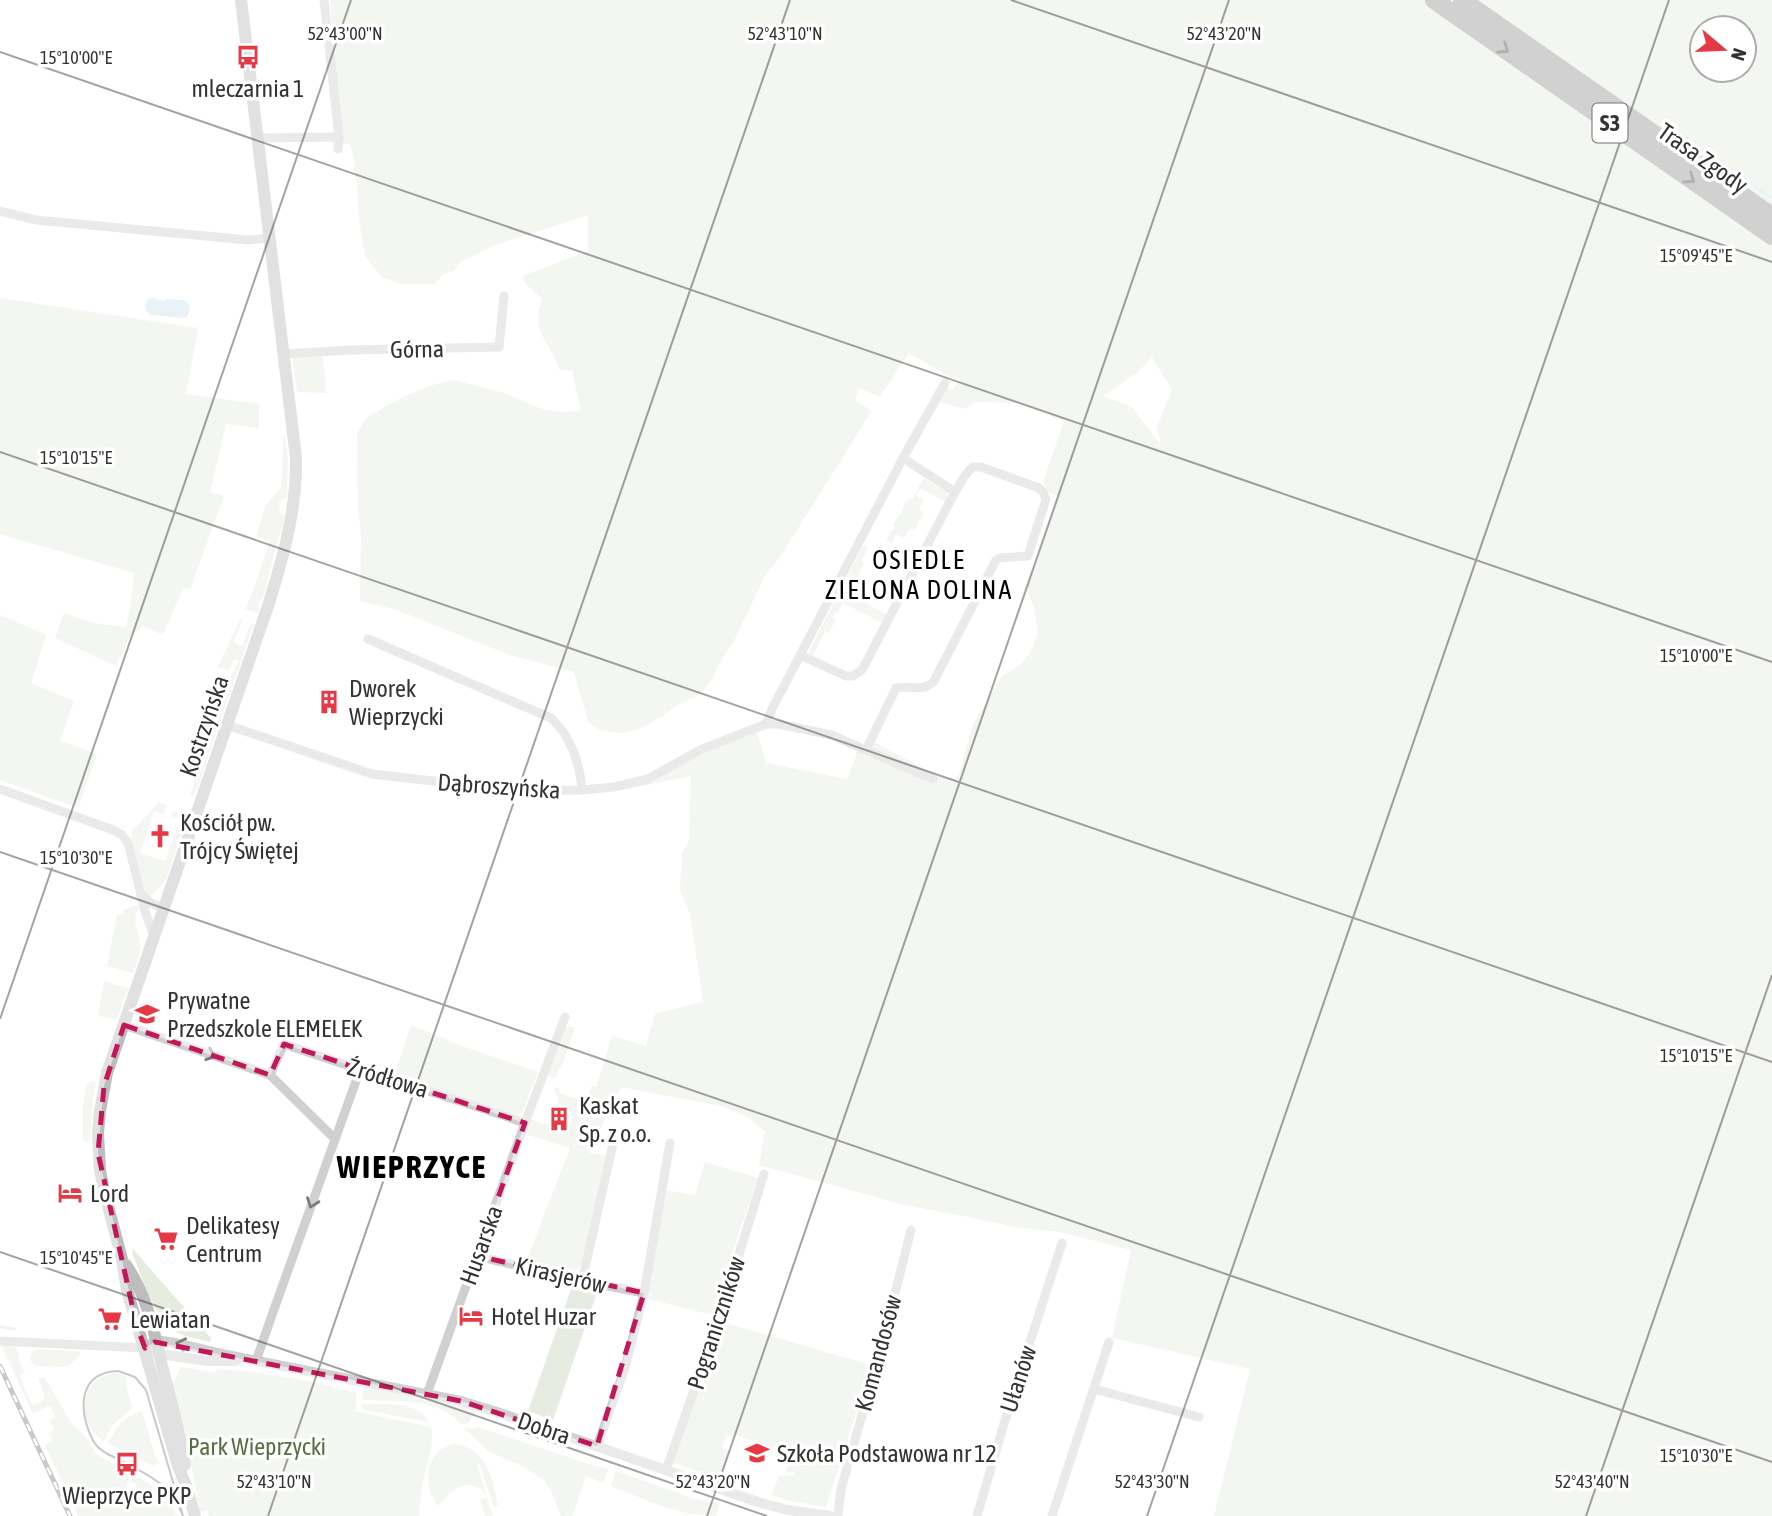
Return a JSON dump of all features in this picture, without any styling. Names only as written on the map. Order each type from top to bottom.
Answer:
[{"type":"highway","name":"Trasa Zgody","points":[[1434,0],[1772,236]]},
{"type":"highway","name":"Trasa Zgody","points":[[1462,0],[1772,216]]},
{"type":"main road","name":"Kostrzyńska","points":[[195,1516],[127,1290],[122,1259],[104,1191],[98,1133],[104,1086],[274,585],[293,510],[296,458],[241,0]]},
{"type":"main road","name":"Kostrzyńska","points":[[122,1259],[132,1273],[145,1303],[159,1348],[180,1433],[187,1488]]},
{"type":"street","points":[[324,0],[339,137],[338,149]]},
{"type":"street","points":[[258,138],[339,137]]},
{"type":"street","points":[[0,211],[36,220],[248,240],[269,238]]},
{"type":"street","name":"Górna","points":[[284,354],[499,347],[504,296]]},
{"type":"street","points":[[766,724],[903,458],[945,383]]},
{"type":"street","points":[[903,458],[955,492]]},
{"type":"street","points":[[800,655],[846,676],[853,676],[862,670],[955,492],[973,467],[981,467],[1039,488],[1043,492],[1046,499],[1027,556],[1000,558],[996,561],[934,681],[923,688],[896,688],[866,750]]},
{"type":"street","points":[[369,639],[551,718],[565,732],[580,775],[582,790]]},
{"type":"street","name":"Dąbroszyńska","points":[[227,725],[372,774],[520,791],[582,790],[614,787],[648,779],[699,750],[766,724],[779,724],[831,735],[933,779]]},
{"type":"street","points":[[0,789],[118,832],[128,843],[154,936]]},
{"type":"street","points":[[141,894],[164,908]]},
{"type":"street","name":"Husarska","points":[[427,1394],[565,1017]]},
{"type":"street","points":[[124,1024],[270,1075],[335,1139]]},
{"type":"street","name":"Źródłowa","points":[[270,1075],[284,1044],[525,1123]]},
{"type":"street","points":[[254,1361],[360,1070]]},
{"type":"street","points":[[597,1446],[625,1368],[644,1293],[670,1143]]},
{"type":"street","points":[[582,1281],[613,1144]]},
{"type":"street","name":"Pograniczników","points":[[666,1470],[717,1325],[764,1174]]},
{"type":"street","name":"Komandosów","points":[[838,1516],[841,1489],[911,1230]]},
{"type":"street","name":"Ułanów","points":[[977,1516],[1062,1243]]},
{"type":"street","name":"Kirasjerów","points":[[477,1256],[644,1293]]},
{"type":"street","points":[[0,1341],[145,1348]]},
{"type":"street","points":[[1052,1516],[1109,1342]]},
{"type":"street","name":"Dobra","points":[[145,1348],[154,1353],[159,1348],[208,1361],[254,1361],[427,1394],[494,1410],[758,1502],[830,1516]]},
{"type":"street","points":[[1094,1389],[1199,1417]]},
{"type":"highlighted area","points":[[124,1025],[270,1075],[284,1044],[525,1123],[477,1256],[644,1293],[597,1446],[461,1401],[155,1342],[145,1348],[137,1327],[98,1153],[104,1086]]},
{"type":"green space","points":[[330,0],[1772,0],[1772,1516],[1214,1516],[1250,1369],[1112,1338],[1131,1250],[1060,1232],[1014,1227],[905,1205],[759,1165],[765,1131],[746,1116],[721,1106],[621,1087],[589,1153],[606,1155],[581,1265],[573,1273],[526,1262],[570,1148],[525,1134],[531,1119],[568,1131],[574,1114],[559,1108],[553,1087],[560,1089],[559,1093],[586,1102],[592,1086],[596,1087],[612,1036],[646,1046],[655,1014],[703,1002],[690,914],[680,889],[682,852],[689,841],[691,776],[643,786],[714,748],[757,733],[766,763],[847,779],[856,752],[874,742],[940,777],[958,778],[973,724],[1002,676],[1019,666],[1031,652],[1038,632],[1034,608],[1027,590],[1057,496],[1049,493],[1043,482],[1064,421],[1015,403],[975,402],[964,409],[938,401],[946,389],[952,390],[960,380],[946,375],[909,353],[880,397],[859,388],[855,400],[872,411],[780,557],[765,576],[734,641],[702,693],[639,729],[621,733],[599,730],[588,721],[574,672],[510,655],[394,609],[360,601],[361,537],[357,433],[367,417],[405,396],[454,380],[501,392],[542,409],[581,411],[572,371],[560,370],[540,331],[538,320],[542,299],[524,282],[523,276],[588,251],[588,215],[495,245],[460,262],[454,271],[443,274],[435,284],[400,284],[382,277],[365,256],[359,221],[357,182],[353,172],[355,162],[350,144],[340,143]],"holes":[[[1152,357],[1172,390],[1157,427],[1161,445],[1132,407],[1103,396]]]},
{"type":"green space","points":[[0,298],[198,328],[186,394],[259,404],[259,428],[226,424],[210,492],[224,496],[190,589],[183,588],[163,635],[144,626],[130,636],[116,666],[55,638],[64,613],[93,623],[126,627],[134,573],[0,534]]},
{"type":"green space","points":[[323,356],[326,393],[297,392],[292,358]]},
{"type":"green space","points":[[284,432],[288,461],[287,498],[279,501],[280,512],[285,516],[257,613],[245,609],[270,541],[256,537],[266,505],[281,488]]},
{"type":"green space","points":[[923,478],[947,492],[945,502],[920,488],[916,496],[924,500],[919,510],[924,512],[914,531],[909,529],[904,538],[896,534],[892,543],[886,540],[892,529],[894,530],[893,526],[906,501],[912,500]]},
{"type":"green space","points":[[863,546],[868,548],[861,561],[864,563],[857,577],[853,576],[848,593],[887,615],[883,623],[843,603],[832,618],[836,619],[829,633],[825,632],[813,656],[808,653]]},
{"type":"green space","points":[[0,615],[46,635],[31,683],[74,701],[60,740],[97,754],[78,808],[0,780]]},
{"type":"green space","points":[[240,619],[243,620],[233,642],[242,646],[251,624],[254,623],[195,795],[192,796],[190,795],[216,718],[210,715],[239,661],[234,659],[228,671],[218,667]]},
{"type":"green space","points":[[159,802],[166,805],[164,814],[154,811],[140,853],[165,861],[180,819],[171,816],[173,811],[188,815],[166,879],[149,897],[141,878],[131,835]]},
{"type":"green space","points":[[137,905],[140,907],[135,921],[140,948],[133,973],[107,966],[117,915],[123,915],[124,910]]},
{"type":"green space","points":[[104,981],[128,988],[117,1019],[98,1016]]},
{"type":"green space","points":[[411,1025],[538,1072],[522,1113],[516,1116],[395,1075]]},
{"type":"green space","points":[[575,1027],[561,1069],[556,1078],[546,1075],[564,1029]]},
{"type":"green space","points":[[96,1081],[90,1141],[83,1141],[86,1084]]},
{"type":"green space","points":[[705,1162],[758,1178],[726,1271],[716,1316],[645,1298],[664,1190],[695,1195]]},
{"type":"green space","points":[[132,1248],[211,1338],[210,1342],[181,1334],[166,1323],[149,1296]]},
{"type":"green space","points":[[574,1281],[599,1287],[553,1420],[528,1411]]},
{"type":"green space","points":[[722,1322],[871,1365],[826,1507],[771,1495],[779,1476],[795,1475],[795,1472],[786,1472],[792,1458],[784,1455],[784,1452],[736,1435],[727,1435],[722,1448],[730,1451],[721,1479],[671,1462]]},
{"type":"green space","points":[[0,1343],[17,1349],[25,1372],[19,1375],[32,1405],[45,1398],[38,1377],[45,1378],[72,1424],[83,1433],[97,1455],[131,1473],[124,1492],[134,1494],[137,1484],[131,1481],[134,1475],[159,1491],[176,1516],[78,1516],[45,1445],[53,1441],[48,1433],[55,1430],[50,1420],[56,1417],[50,1406],[33,1413]]},
{"type":"green space","points":[[33,1351],[77,1351],[80,1355],[69,1366],[36,1366],[31,1362],[30,1356]]},
{"type":"green space","name":"Park Wieprzycki","points":[[181,1367],[216,1373],[217,1369],[252,1372],[322,1384],[356,1393],[356,1409],[353,1411],[431,1427],[431,1446],[419,1516],[209,1516],[207,1510],[200,1512],[188,1447],[172,1384]]},
{"type":"green space","points":[[114,1373],[126,1375],[132,1408],[112,1426],[104,1441],[89,1424],[85,1403],[93,1384]]},
{"type":"green space","points":[[364,1387],[473,1409],[475,1412],[469,1423],[461,1424],[439,1409],[415,1402],[362,1400]]},
{"type":"green space","points":[[361,1404],[408,1406],[429,1422],[365,1410]]},
{"type":"green space","points":[[142,1411],[155,1456],[160,1464],[156,1463],[155,1467],[108,1443],[122,1423]]},
{"type":"green space","points":[[478,1427],[608,1469],[603,1483],[586,1476],[572,1516],[561,1516],[545,1481],[524,1467],[488,1451],[464,1428]]},
{"type":"green space","points":[[453,1444],[474,1451],[486,1465],[498,1505],[494,1507],[479,1463],[477,1464],[493,1516],[485,1516],[480,1499],[487,1498],[482,1490],[474,1486],[458,1487],[438,1506],[433,1497],[428,1479],[431,1461],[443,1448]]},
{"type":"green space","points":[[616,1471],[695,1499],[720,1503],[716,1516],[675,1510],[611,1486]]},
{"type":"water","points":[[150,298],[165,301],[184,300],[190,306],[188,316],[184,318],[151,315],[145,307]]},
{"type":"waterway","points":[[1682,135],[1772,198]]},
{"type":"waterway","points":[[0,1327],[15,1329]]},
{"type":"tram line","points":[[118,1371],[135,1377],[146,1390],[183,1516],[172,1496],[158,1482],[105,1452],[92,1439],[85,1416],[84,1397],[87,1389],[98,1376],[118,1371]]},
{"type":"railway","points":[[0,1366],[70,1516]]},
{"type":"place","name":"mleczarnia 1","points":[[248,57]]},
{"type":"place","name":"Dworek Wieprzycki","points":[[329,702]]},
{"type":"place","name":"Kościół pw. Trójcy Świętej","points":[[160,836]]},
{"type":"place","name":"Prywatne Przedszkole ELEMELEK","points":[[147,1014]]},
{"type":"place","name":"Kaskat Sp. z o.o.","points":[[559,1119]]},
{"type":"place","name":"Lord","points":[[70,1193]]},
{"type":"place","name":"Delikatesy Centrum","points":[[166,1239]]},
{"type":"place","name":"Hotel Huzar","points":[[471,1316]]},
{"type":"place","name":"Lewiatan","points":[[110,1319]]},
{"type":"place","name":"Szkoła Podstawowa nr 12","points":[[757,1453]]},
{"type":"place","name":"Wieprzyce PKP","points":[[127,1464]]},
{"type":"district","name":"OSIEDLE ZIELONA DOLINA","points":[[919,575]]},
{"type":"district","name":"WIEPRZYCE","points":[[412,1166]]}]
